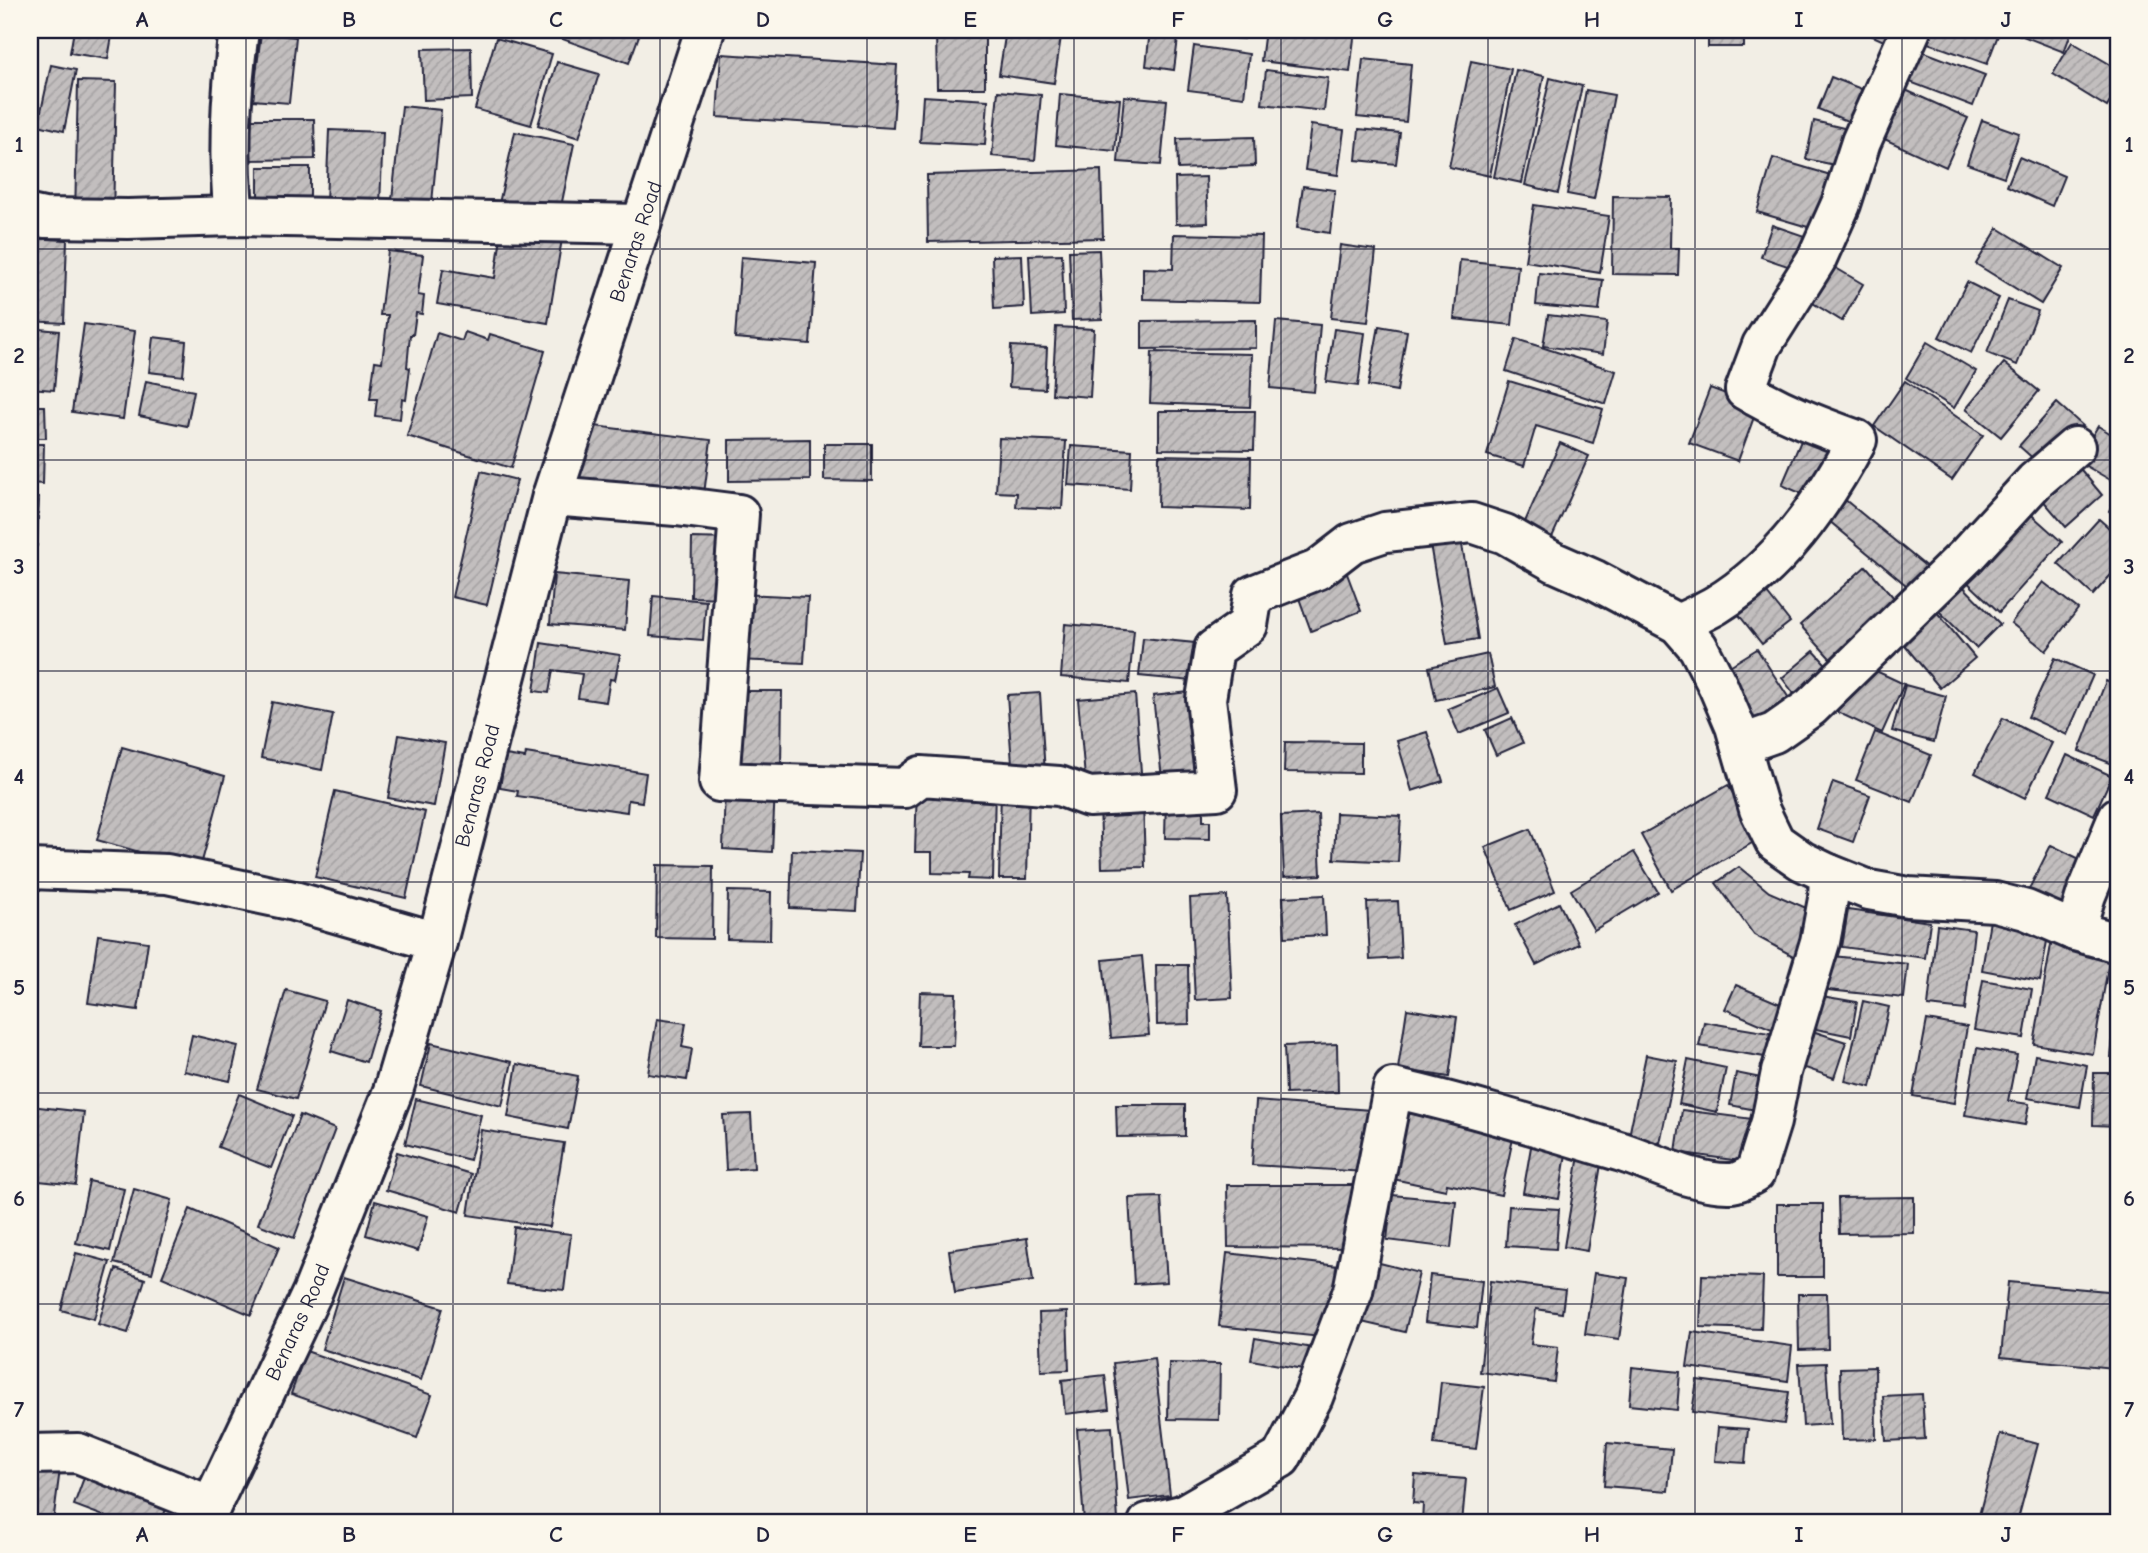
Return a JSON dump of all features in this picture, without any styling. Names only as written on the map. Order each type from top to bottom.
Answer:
[{"type":"street","points":[[234,216],[230,177],[233,82],[239,30]]},
{"type":"street","name":"Benaras Road","points":[[207,1515],[312,1293],[393,1091],[437,942],[552,496],[705,30]]},
{"type":"street","points":[[1678,624],[1716,605],[1762,571],[1791,543],[1833,486],[1857,440],[1804,421],[1745,390],[1762,345],[1816,260],[1841,204],[1861,142],[1911,30]]},
{"type":"street","points":[[30,215],[44,218],[116,219],[234,216],[641,223]]},
{"type":"street","points":[[1740,745],[1774,733],[1811,708],[1966,556],[2035,481],[2075,447]]},
{"type":"street","points":[[552,496],[739,514],[719,782],[905,788],[921,776],[1059,786],[1090,797],[1217,790],[1206,699],[1214,649],[1248,625],[1254,595],[1317,570],[1352,543],[1385,532],[1472,523],[1505,534],[1554,562],[1595,580],[1678,624],[1698,647],[1713,676],[1735,726],[1759,809],[1775,842],[1802,861],[1869,890],[1908,897],[1995,902],[2026,910],[2076,931],[2118,943]]},
{"type":"street","points":[[2076,931],[2086,895],[2118,817]]},
{"type":"street","points":[[30,869],[167,874],[293,901],[437,942]]},
{"type":"street","points":[[1148,1523],[1182,1515],[1281,1458],[1314,1397],[1353,1291],[1393,1088],[1462,1104],[1550,1130],[1659,1164],[1700,1180],[1733,1183],[1755,1173],[1771,1122],[1780,1072],[1820,942],[1828,899],[1829,874]]},
{"type":"street","points":[[30,1454],[78,1453],[207,1515]]},
{"type":"building","points":[[74,30],[113,30],[108,59],[70,53]]},
{"type":"building","points":[[544,30],[544,34],[451,32]]},
{"type":"building","points":[[556,30],[641,30],[629,63],[554,36]]},
{"type":"building","points":[[936,30],[985,30],[985,88],[937,88]]},
{"type":"building","points":[[1006,30],[1062,30],[1054,83],[999,75]]},
{"type":"building","points":[[1150,30],[1179,30],[1174,70],[1146,66]]},
{"type":"building","points":[[1198,30],[1244,30],[1244,39],[1198,35]]},
{"type":"building","points":[[1265,30],[1355,30],[1350,72],[1261,61]]},
{"type":"building","points":[[1708,30],[1744,30],[1744,47],[1708,47]]},
{"type":"building","points":[[1860,30],[1894,30],[1888,43]]},
{"type":"building","points":[[1926,30],[2000,30],[1987,64],[1922,41]]},
{"type":"building","points":[[2017,30],[2072,30],[2064,52],[2015,33]]},
{"type":"building","points":[[261,33],[296,37],[289,103],[253,100]]},
{"type":"building","points":[[496,38],[552,54],[531,125],[475,109]]},
{"type":"building","points":[[2072,42],[2118,69],[2118,88],[2107,107],[2053,74]]},
{"type":"building","points":[[1194,46],[1249,54],[1244,97],[1188,90]]},
{"type":"building","points":[[1909,46],[1985,75],[1973,106],[1897,77]]},
{"type":"building","points":[[471,48],[472,98],[424,100],[422,49]]},
{"type":"building","points":[[721,54],[897,65],[893,128],[717,117]]},
{"type":"building","points":[[1363,59],[1411,64],[1406,122],[1357,117]]},
{"type":"building","points":[[1471,61],[1511,69],[1490,176],[1449,167]]},
{"type":"building","points":[[557,62],[599,74],[579,138],[538,125]]},
{"type":"building","points":[[51,65],[76,70],[64,131],[38,125]]},
{"type":"building","points":[[1266,70],[1328,78],[1324,111],[1262,104]]},
{"type":"building","points":[[1516,70],[1544,76],[1522,183],[1494,177]]},
{"type":"building","points":[[1831,77],[1864,90],[1852,123],[1818,109]]},
{"type":"building","points":[[1550,78],[1582,86],[1558,193],[1525,185]]},
{"type":"building","points":[[78,81],[116,82],[113,218],[75,218]]},
{"type":"building","points":[[1892,84],[1968,118],[1946,167],[1871,133]]},
{"type":"building","points":[[1586,90],[1614,95],[1594,199],[1567,194]]},
{"type":"building","points":[[998,91],[1041,95],[1035,160],[992,156]]},
{"type":"building","points":[[1060,94],[1120,99],[1115,151],[1056,145]]},
{"type":"building","points":[[923,96],[988,100],[985,145],[920,142]]},
{"type":"building","points":[[1124,96],[1167,100],[1161,165],[1118,162]]},
{"type":"building","points":[[402,106],[441,110],[431,213],[391,209]]},
{"type":"building","points":[[251,119],[314,119],[315,159],[251,160]]},
{"type":"building","points":[[1982,120],[2019,133],[2004,177],[1967,164]]},
{"type":"building","points":[[1814,121],[1848,129],[1840,166],[1806,159]]},
{"type":"building","points":[[1311,125],[1344,130],[1338,175],[1305,170]]},
{"type":"building","points":[[1359,129],[1400,133],[1396,164],[1356,160]]},
{"type":"building","points":[[329,130],[383,132],[380,205],[326,203]]},
{"type":"building","points":[[515,132],[574,144],[558,221],[498,208]]},
{"type":"building","points":[[1254,137],[1255,166],[1178,169],[1177,139]]},
{"type":"building","points":[[2019,157],[2064,176],[2052,206],[2007,186]]},
{"type":"building","points":[[1773,158],[1834,176],[1818,230],[1757,212]]},
{"type":"building","points":[[258,167],[310,167],[310,205],[258,205]]},
{"type":"building","points":[[1101,170],[1103,238],[928,242],[927,175]]},
{"type":"building","points":[[1206,177],[1208,223],[1176,224],[1175,178]]},
{"type":"building","points":[[1303,186],[1335,190],[1330,233],[1297,228]]},
{"type":"building","points":[[1613,196],[1671,197],[1670,248],[1679,248],[1678,275],[1612,274]]},
{"type":"building","points":[[1534,205],[1609,216],[1600,273],[1525,261]]},
{"type":"building","points":[[503,223],[563,233],[548,323],[437,304],[443,269],[495,278]]},
{"type":"building","points":[[1772,225],[1816,240],[1805,272],[1761,257]]},
{"type":"building","points":[[1998,228],[2063,268],[2041,304],[1976,264]]},
{"type":"building","points":[[1174,234],[1262,236],[1260,302],[1143,299],[1143,268],[1173,269]]},
{"type":"building","points":[[30,238],[67,240],[64,323],[30,321]]},
{"type":"building","points":[[1340,245],[1376,250],[1368,322],[1331,318]]},
{"type":"building","points":[[1099,250],[1102,319],[1072,320],[1069,251]]},
{"type":"building","points":[[388,251],[423,255],[418,295],[424,296],[422,314],[416,313],[413,335],[410,335],[407,367],[410,368],[406,400],[402,399],[400,419],[375,416],[377,399],[370,399],[375,361],[382,362],[388,315],[380,315]]},
{"type":"building","points":[[1062,254],[1064,314],[1032,316],[1029,255]]},
{"type":"building","points":[[1022,255],[1024,307],[994,309],[992,256]]},
{"type":"building","points":[[741,257],[816,263],[810,344],[735,338]]},
{"type":"building","points":[[1460,260],[1518,266],[1512,325],[1454,319]]},
{"type":"building","points":[[1824,261],[1863,284],[1842,321],[1803,297]]},
{"type":"building","points":[[1539,273],[1603,280],[1599,311],[1536,305]]},
{"type":"building","points":[[1967,282],[1999,298],[1971,353],[1939,337]]},
{"type":"building","points":[[2008,300],[2038,311],[2017,365],[1987,353]]},
{"type":"building","points":[[1548,315],[1607,322],[1603,354],[1543,346]]},
{"type":"building","points":[[1256,320],[1256,348],[1142,349],[1142,321]]},
{"type":"building","points":[[1276,321],[1320,325],[1314,392],[1270,388]]},
{"type":"building","points":[[84,324],[135,331],[123,419],[72,412]]},
{"type":"building","points":[[1379,326],[1407,331],[1397,391],[1368,386]]},
{"type":"building","points":[[1056,327],[1094,329],[1090,397],[1052,394]]},
{"type":"building","points":[[30,328],[59,331],[54,390],[30,388]]},
{"type":"building","points":[[1334,329],[1365,333],[1358,386],[1326,382]]},
{"type":"building","points":[[465,332],[488,340],[490,334],[545,351],[511,468],[407,436],[437,333],[462,341]]},
{"type":"building","points":[[153,337],[186,341],[183,376],[149,372]]},
{"type":"building","points":[[1516,339],[1616,371],[1606,404],[1506,371]]},
{"type":"building","points":[[1927,342],[1976,371],[1954,408],[1906,378]]},
{"type":"building","points":[[1011,346],[1047,348],[1045,389],[1009,387]]},
{"type":"building","points":[[1152,352],[1252,354],[1250,407],[1150,403]]},
{"type":"building","points":[[2004,363],[2039,391],[2001,437],[1966,409]]},
{"type":"building","points":[[146,381],[194,391],[187,426],[139,416]]},
{"type":"building","points":[[1509,381],[1603,409],[1593,443],[1536,426],[1524,466],[1487,455]]},
{"type":"building","points":[[1905,381],[1983,435],[1952,480],[1874,426]]},
{"type":"building","points":[[1710,388],[1758,406],[1738,461],[1689,443]]},
{"type":"building","points":[[2057,403],[2083,426],[2045,469],[2019,446]]},
{"type":"building","points":[[30,406],[45,406],[46,438],[30,438]]},
{"type":"building","points":[[1159,411],[1255,411],[1254,450],[1159,449]]},
{"type":"building","points":[[586,425],[711,440],[704,494],[579,479]]},
{"type":"building","points":[[2098,426],[2118,438],[2118,475],[2114,482],[2077,461]]},
{"type":"building","points":[[1806,429],[1841,444],[1816,500],[1782,485]]},
{"type":"building","points":[[999,438],[1066,441],[1062,509],[1016,507],[1017,493],[996,492]]},
{"type":"building","points":[[810,439],[810,480],[729,481],[729,440]]},
{"type":"building","points":[[1560,443],[1589,456],[1548,546],[1520,533]]},
{"type":"building","points":[[30,444],[44,444],[43,484],[30,483]]},
{"type":"building","points":[[824,444],[872,444],[872,481],[824,480]]},
{"type":"building","points":[[1071,446],[1132,450],[1130,489],[1068,485]]},
{"type":"building","points":[[1159,455],[1251,457],[1250,510],[1158,507]]},
{"type":"building","points":[[2072,459],[2102,495],[2066,527],[2035,491]]},
{"type":"building","points":[[481,471],[517,480],[487,605],[452,597]]},
{"type":"building","points":[[1838,494],[1929,569],[1912,590],[1822,515]]},
{"type":"building","points":[[2118,494],[2118,517],[2109,511]]},
{"type":"building","points":[[30,498],[39,498],[37,546],[30,546]]},
{"type":"building","points":[[2025,509],[2062,542],[1999,612],[1963,578]]},
{"type":"building","points":[[2099,519],[2118,536],[2118,567],[2093,595],[2058,564]]},
{"type":"building","points":[[1460,533],[1478,639],[1447,644],[1429,538]]},
{"type":"building","points":[[692,538],[733,539],[732,598],[691,597]]},
{"type":"building","points":[[1866,566],[1902,607],[1837,666],[1800,625]]},
{"type":"building","points":[[1346,571],[1361,611],[1311,631],[1296,590]]},
{"type":"building","points":[[554,574],[629,581],[625,630],[550,624]]},
{"type":"building","points":[[1952,575],[2000,624],[1976,648],[1927,599]]},
{"type":"building","points":[[2043,582],[2078,609],[2046,651],[2011,623]]},
{"type":"building","points":[[1759,583],[1790,622],[1762,644],[1731,605]]},
{"type":"building","points":[[740,594],[808,597],[804,663],[737,660]]},
{"type":"building","points":[[653,596],[706,601],[703,640],[650,636]]},
{"type":"building","points":[[1931,605],[1975,658],[1940,688],[1896,635]]},
{"type":"building","points":[[1065,624],[1134,630],[1129,683],[1061,677]]},
{"type":"building","points":[[1143,638],[1195,643],[1192,681],[1139,676]]},
{"type":"building","points":[[541,643],[620,655],[615,680],[610,679],[606,702],[578,698],[582,674],[553,670],[549,693],[534,691]]},
{"type":"building","points":[[1757,649],[1794,706],[1757,730],[1720,672]]},
{"type":"building","points":[[1814,651],[1832,671],[1799,700],[1782,678]]},
{"type":"building","points":[[1488,654],[1495,687],[1436,700],[1429,667]]},
{"type":"building","points":[[2055,658],[2093,675],[2067,735],[2028,717]]},
{"type":"building","points":[[1859,663],[1904,684],[1882,733],[1837,712]]},
{"type":"building","points":[[2106,681],[2118,686],[2118,766],[2079,751]]},
{"type":"building","points":[[1905,685],[1946,696],[1934,742],[1892,731]]},
{"type":"building","points":[[1498,688],[1509,713],[1459,734],[1448,709]]},
{"type":"building","points":[[731,691],[782,691],[781,768],[729,779]]},
{"type":"building","points":[[1198,691],[1208,783],[1163,788],[1153,696]]},
{"type":"building","points":[[1040,693],[1045,774],[1013,777],[1007,695]]},
{"type":"building","points":[[1135,694],[1142,785],[1086,789],[1078,699]]},
{"type":"building","points":[[272,702],[333,714],[322,770],[261,758]]},
{"type":"building","points":[[1512,718],[1523,743],[1496,755],[1485,730]]},
{"type":"building","points":[[2003,718],[2052,743],[2025,798],[1975,773]]},
{"type":"building","points":[[1427,732],[1443,781],[1412,791],[1397,741]]},
{"type":"building","points":[[1875,732],[1931,755],[1912,802],[1856,780]]},
{"type":"building","points":[[399,735],[445,743],[434,806],[388,798]]},
{"type":"building","points":[[1285,742],[1361,743],[1361,773],[1284,772]]},
{"type":"building","points":[[122,747],[225,776],[200,869],[97,840]]},
{"type":"building","points":[[526,753],[646,773],[642,802],[628,800],[627,812],[517,796],[518,791],[500,788],[505,755],[525,758]]},
{"type":"building","points":[[2067,755],[2112,776],[2094,815],[2049,794]]},
{"type":"building","points":[[1833,782],[1870,795],[1853,842],[1817,829]]},
{"type":"building","points":[[917,785],[995,786],[993,880],[968,879],[969,874],[932,873],[932,852],[915,852]]},
{"type":"building","points":[[1728,785],[1759,839],[1671,890],[1641,835]]},
{"type":"building","points":[[725,787],[775,789],[772,852],[723,849]]},
{"type":"building","points":[[1001,788],[1029,788],[1027,879],[999,879]]},
{"type":"building","points":[[335,791],[425,812],[406,898],[315,877]]},
{"type":"building","points":[[1166,797],[1203,798],[1203,821],[1210,821],[1210,839],[1165,838]]},
{"type":"building","points":[[1143,801],[1145,867],[1102,868],[1100,803]]},
{"type":"building","points":[[1336,813],[1401,816],[1398,862],[1334,859]]},
{"type":"building","points":[[1318,814],[1321,875],[1284,877],[1281,816]]},
{"type":"building","points":[[1530,829],[1555,891],[1511,910],[1485,847]]},
{"type":"building","points":[[2051,845],[2090,864],[2065,915],[2026,895]]},
{"type":"building","points":[[792,850],[860,853],[857,911],[790,908]]},
{"type":"building","points":[[1634,852],[1658,892],[1594,930],[1571,890]]},
{"type":"building","points":[[657,865],[713,866],[712,939],[656,938]]},
{"type":"building","points":[[1739,867],[1769,892],[1811,910],[1795,957],[1754,935],[1716,883]]},
{"type":"building","points":[[728,891],[771,892],[770,940],[727,939]]},
{"type":"building","points":[[1324,895],[1326,935],[1285,937],[1283,897]]},
{"type":"building","points":[[1227,896],[1232,998],[1195,1000],[1190,898]]},
{"type":"building","points":[[1398,901],[1401,958],[1370,960],[1367,902]]},
{"type":"building","points":[[1559,903],[1579,944],[1536,965],[1515,925]]},
{"type":"building","points":[[1848,910],[1930,922],[1925,958],[1842,947]]},
{"type":"building","points":[[1991,914],[2050,924],[2040,981],[1982,970]]},
{"type":"building","points":[[1937,925],[1974,930],[1965,1010],[1928,1006]]},
{"type":"building","points":[[98,935],[148,942],[138,1010],[88,1003]]},
{"type":"building","points":[[2052,939],[2111,950],[2093,1054],[2034,1044]]},
{"type":"building","points":[[1823,955],[1908,964],[1904,998],[1819,989]]},
{"type":"building","points":[[1142,956],[1149,1035],[1111,1038],[1103,960]]},
{"type":"building","points":[[1156,965],[1188,965],[1189,1024],[1157,1025]]},
{"type":"building","points":[[1983,980],[2032,989],[2024,1038],[1974,1030]]},
{"type":"building","points":[[1736,985],[1785,1006],[1774,1030],[1725,1009]]},
{"type":"building","points":[[286,990],[325,1001],[296,1099],[257,1089]]},
{"type":"building","points":[[920,992],[956,993],[954,1046],[918,1046]]},
{"type":"building","points":[[2118,994],[2118,1057],[2111,1057]]},
{"type":"building","points":[[1816,995],[1857,1002],[1851,1036],[1811,1028]]},
{"type":"building","points":[[347,1000],[381,1011],[366,1062],[331,1051]]},
{"type":"building","points":[[1863,1001],[1889,1007],[1871,1087],[1845,1081]]},
{"type":"building","points":[[1407,1009],[1457,1017],[1449,1077],[1398,1069]]},
{"type":"building","points":[[657,1019],[686,1023],[682,1047],[692,1049],[687,1080],[648,1074]]},
{"type":"building","points":[[1927,1020],[1967,1027],[1954,1103],[1913,1096]]},
{"type":"building","points":[[1704,1022],[1770,1033],[1765,1057],[1699,1046]]},
{"type":"building","points":[[1800,1027],[1846,1042],[1834,1078],[1788,1062]]},
{"type":"building","points":[[192,1035],[238,1046],[230,1081],[184,1071]]},
{"type":"building","points":[[431,1043],[512,1062],[502,1106],[421,1086]]},
{"type":"building","points":[[1337,1044],[1338,1092],[1286,1094],[1284,1046]]},
{"type":"building","points":[[1977,1048],[2017,1055],[2008,1101],[2029,1104],[2025,1125],[1965,1115]]},
{"type":"building","points":[[1646,1055],[1677,1061],[1660,1143],[1629,1136]]},
{"type":"building","points":[[2035,1055],[2087,1065],[2080,1107],[2027,1098]]},
{"type":"building","points":[[1688,1060],[1726,1068],[1717,1112],[1679,1104]]},
{"type":"building","points":[[517,1064],[578,1076],[568,1129],[508,1117]]},
{"type":"building","points":[[1736,1073],[1766,1079],[1761,1111],[1730,1105]]},
{"type":"building","points":[[2094,1073],[2118,1073],[2118,1126],[2093,1125]]},
{"type":"building","points":[[239,1094],[292,1116],[271,1168],[218,1147]]},
{"type":"building","points":[[416,1099],[481,1115],[470,1160],[405,1144]]},
{"type":"building","points":[[1256,1101],[1370,1110],[1365,1172],[1252,1165]]},
{"type":"building","points":[[1116,1105],[1185,1105],[1185,1136],[1117,1137]]},
{"type":"building","points":[[30,1106],[84,1112],[76,1185],[30,1180]]},
{"type":"building","points":[[1404,1106],[1515,1129],[1501,1195],[1447,1184],[1446,1190],[1388,1178]]},
{"type":"building","points":[[1682,1110],[1753,1119],[1747,1162],[1676,1152]]},
{"type":"building","points":[[751,1114],[754,1168],[726,1170],[723,1115]]},
{"type":"building","points":[[300,1115],[335,1129],[294,1238],[258,1224]]},
{"type":"building","points":[[481,1130],[564,1143],[550,1227],[468,1215]]},
{"type":"building","points":[[1532,1141],[1567,1147],[1559,1199],[1523,1193]]},
{"type":"building","points":[[397,1152],[471,1174],[460,1212],[386,1190]]},
{"type":"building","points":[[1579,1155],[1602,1158],[1587,1251],[1564,1247]]},
{"type":"building","points":[[89,1181],[124,1189],[110,1251],[76,1243]]},
{"type":"building","points":[[1227,1185],[1357,1185],[1357,1248],[1228,1247]]},
{"type":"building","points":[[134,1189],[172,1200],[152,1273],[114,1263]]},
{"type":"building","points":[[1392,1195],[1456,1201],[1451,1248],[1387,1240]]},
{"type":"building","points":[[1161,1197],[1167,1282],[1134,1284],[1129,1198]]},
{"type":"building","points":[[1914,1197],[1914,1233],[1839,1234],[1838,1198]]},
{"type":"building","points":[[375,1201],[428,1216],[418,1251],[366,1235]]},
{"type":"building","points":[[1777,1204],[1823,1204],[1823,1277],[1777,1277]]},
{"type":"building","points":[[1509,1206],[1559,1209],[1556,1249],[1506,1246]]},
{"type":"building","points":[[190,1209],[279,1247],[251,1315],[162,1277]]},
{"type":"building","points":[[514,1227],[571,1234],[564,1290],[507,1284]]},
{"type":"building","points":[[1027,1238],[1033,1281],[955,1293],[949,1250]]},
{"type":"building","points":[[76,1253],[110,1262],[94,1319],[61,1310]]},
{"type":"building","points":[[1227,1253],[1338,1266],[1330,1338],[1219,1326]]},
{"type":"building","points":[[1372,1261],[1419,1273],[1405,1332],[1357,1321]]},
{"type":"building","points":[[116,1269],[145,1279],[128,1333],[98,1324]]},
{"type":"building","points":[[1594,1273],[1628,1278],[1619,1339],[1585,1334]]},
{"type":"building","points":[[1430,1275],[1482,1281],[1477,1328],[1425,1322]]},
{"type":"building","points":[[1702,1275],[1763,1277],[1761,1329],[1700,1327]]},
{"type":"building","points":[[344,1277],[443,1308],[421,1380],[322,1349]]},
{"type":"building","points":[[1490,1281],[1565,1290],[1562,1313],[1536,1309],[1531,1344],[1558,1347],[1554,1382],[1480,1372]]},
{"type":"building","points":[[2008,1282],[2118,1292],[2114,1368],[2001,1357]]},
{"type":"building","points":[[1798,1294],[1827,1294],[1828,1349],[1799,1350]]},
{"type":"building","points":[[1067,1312],[1069,1370],[1041,1371],[1039,1313]]},
{"type":"building","points":[[1692,1332],[1792,1346],[1788,1381],[1687,1367]]},
{"type":"building","points":[[1255,1338],[1313,1348],[1309,1370],[1251,1360]]},
{"type":"building","points":[[306,1351],[432,1395],[417,1438],[291,1394]]},
{"type":"building","points":[[1154,1358],[1170,1495],[1129,1500],[1113,1363]]},
{"type":"building","points":[[1169,1363],[1220,1364],[1219,1420],[1168,1419]]},
{"type":"building","points":[[1826,1363],[1830,1424],[1803,1426],[1799,1364]]},
{"type":"building","points":[[1632,1367],[1680,1372],[1677,1410],[1629,1405]]},
{"type":"building","points":[[1875,1367],[1876,1439],[1842,1440],[1840,1368]]},
{"type":"building","points":[[1105,1375],[1109,1409],[1065,1414],[1062,1380]]},
{"type":"building","points":[[1697,1380],[1789,1392],[1784,1424],[1692,1412]]},
{"type":"building","points":[[1441,1382],[1484,1387],[1476,1449],[1434,1444]]},
{"type":"building","points":[[1922,1394],[1925,1439],[1886,1441],[1883,1396]]},
{"type":"building","points":[[1112,1427],[1118,1520],[1084,1522],[1077,1429]]},
{"type":"building","points":[[1718,1427],[1748,1429],[1745,1463],[1715,1461]]},
{"type":"building","points":[[2000,1434],[2038,1444],[2017,1523],[1977,1523]]},
{"type":"building","points":[[1607,1443],[1672,1449],[1668,1491],[1604,1486]]},
{"type":"building","points":[[89,1464],[171,1495],[161,1523],[122,1523],[74,1505]]},
{"type":"building","points":[[30,1465],[60,1469],[53,1523],[30,1519]]},
{"type":"building","points":[[1415,1475],[1466,1479],[1462,1523],[1422,1523],[1423,1504],[1413,1503]]}]
